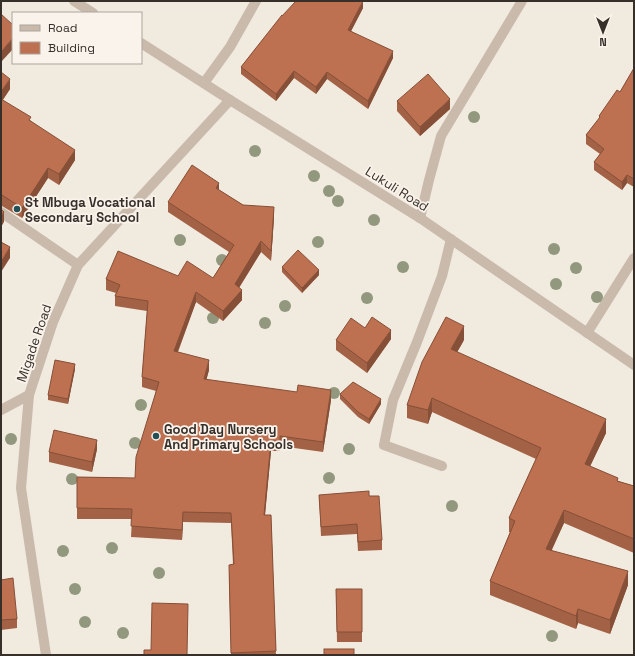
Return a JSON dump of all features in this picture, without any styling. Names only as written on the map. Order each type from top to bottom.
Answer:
[{"type":"street","points":[[74,1],[91,12]]},
{"type":"street","points":[[204,83],[230,47],[256,1]]},
{"type":"street","points":[[420,218],[441,136],[522,1]]},
{"type":"street","name":"Lukuli Road","points":[[142,44],[420,218],[634,365]]},
{"type":"street","name":"Migade Road","points":[[46,655],[21,488],[29,395],[53,322],[78,265],[230,100]]},
{"type":"street","points":[[1,212],[78,265]]},
{"type":"street","points":[[442,466],[384,445],[393,400],[442,276],[451,239]]},
{"type":"street","points":[[587,333],[634,258]]},
{"type":"street","points":[[1,410],[29,395]]},
{"type":"building","points":[[296,1],[363,1],[348,30],[393,51],[368,101],[327,72],[316,87],[294,71],[276,94],[241,67],[282,15]]},
{"type":"building","points":[[1,14],[12,24],[12,39],[1,52]]},
{"type":"building","points":[[634,68],[634,179],[627,175],[622,182],[594,162],[604,149],[586,135],[600,117],[599,116],[617,90],[620,92]]},
{"type":"building","points":[[1,72],[10,79],[1,92]]},
{"type":"building","points":[[428,74],[450,99],[420,127],[397,101]]},
{"type":"building","points":[[1,99],[31,117],[29,120],[75,150],[59,174],[48,168],[22,208],[1,195]]},
{"type":"building","points":[[192,165],[219,183],[216,188],[243,205],[274,207],[271,251],[261,241],[235,284],[242,290],[223,311],[196,292],[174,351],[209,360],[204,379],[297,392],[298,385],[331,390],[323,442],[280,436],[280,441],[271,441],[264,515],[271,515],[276,651],[231,653],[229,565],[234,564],[231,513],[183,512],[182,530],[131,526],[132,509],[77,508],[77,477],[135,478],[136,457],[159,382],[142,377],[148,301],[115,296],[120,285],[106,279],[118,251],[178,276],[187,261],[213,278],[234,245],[168,202]]},
{"type":"building","points":[[1,209],[4,212],[1,216]]},
{"type":"building","points":[[1,242],[10,247],[1,262]]},
{"type":"building","points":[[298,250],[319,270],[302,288],[282,267]]},
{"type":"building","points":[[372,317],[391,330],[367,363],[336,340],[351,318],[365,328]]},
{"type":"building","points":[[446,317],[464,326],[451,349],[606,419],[585,464],[618,478],[617,481],[634,486],[634,539],[564,510],[546,549],[628,571],[610,620],[578,609],[576,616],[490,581],[515,521],[509,518],[541,448],[432,398],[428,410],[407,405],[422,362]]},
{"type":"building","points":[[55,360],[75,364],[68,399],[48,395]]},
{"type":"building","points":[[353,382],[381,399],[369,419],[358,412],[340,394]]},
{"type":"building","points":[[54,430],[97,440],[92,462],[49,452]]},
{"type":"building","points":[[369,491],[369,496],[379,496],[382,540],[358,542],[357,524],[321,527],[319,495]]},
{"type":"building","points":[[13,578],[17,619],[1,620],[1,580]]},
{"type":"building","points":[[336,589],[362,589],[362,632],[337,632]]},
{"type":"building","points":[[152,603],[188,604],[187,655],[144,655],[144,650],[151,650]]},
{"type":"building","points":[[324,649],[354,649],[354,655],[324,655]]},
{"type":"place","name":"St Mbuga Vocational Secondary School","points":[[17,209]]},
{"type":"place","name":"Good Day Nursery And Primary Schools","points":[[156,436]]}]
